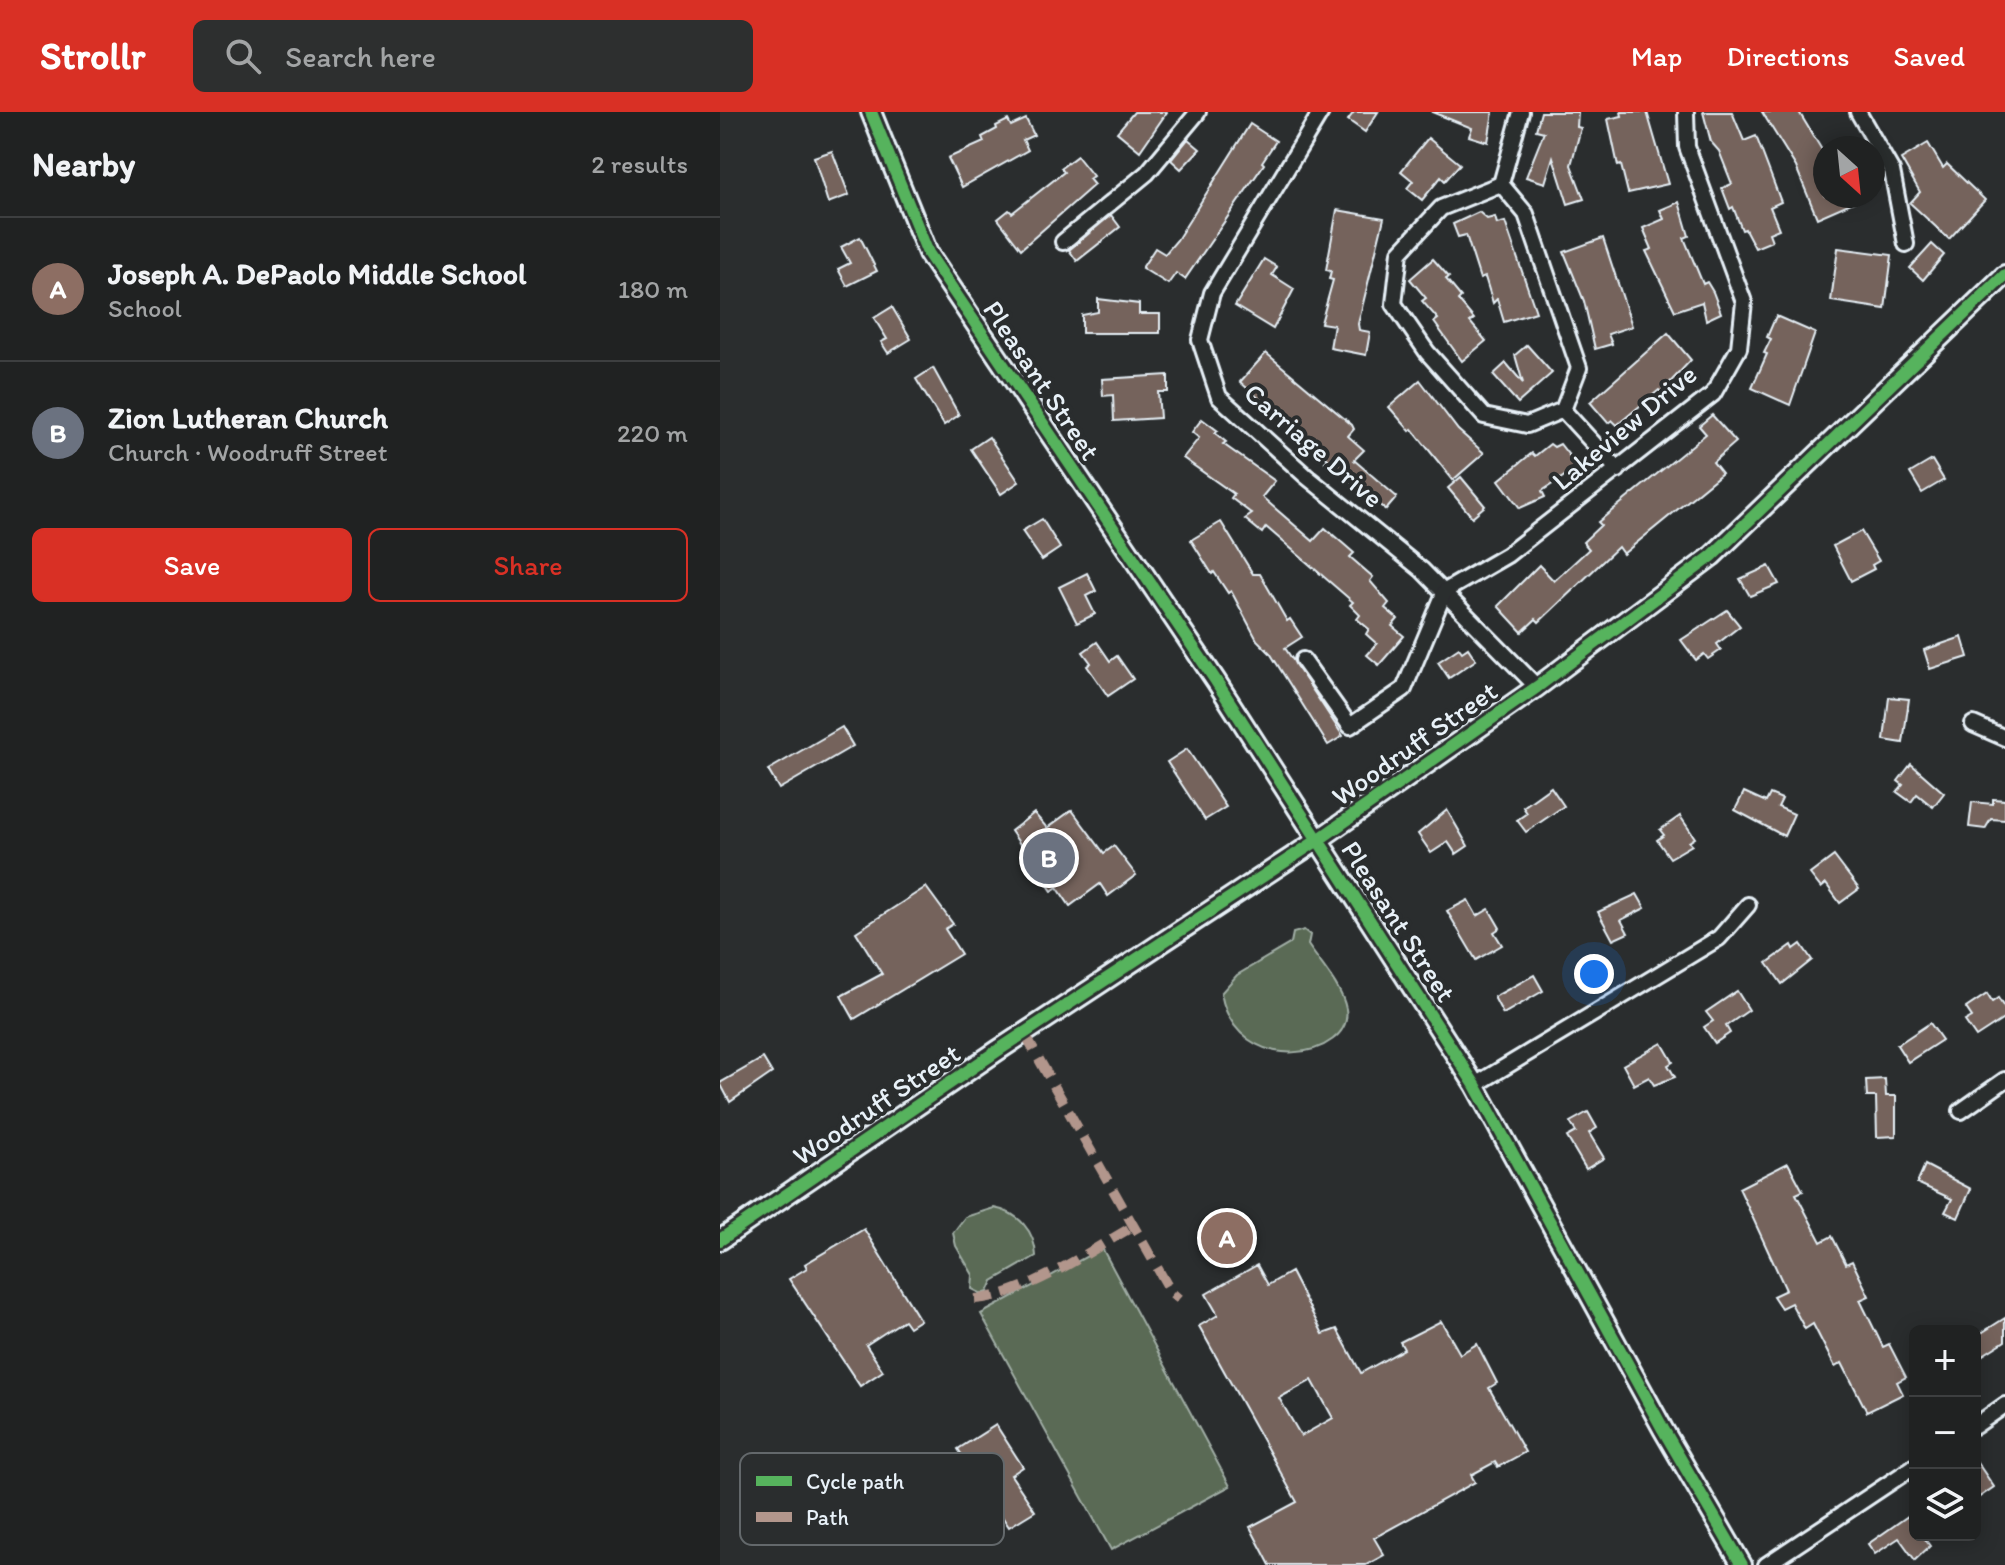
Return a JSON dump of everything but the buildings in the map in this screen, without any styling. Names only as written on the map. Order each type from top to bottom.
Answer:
[{"type":"street","name":"Pleasant Street","points":[[871,112],[928,253],[1318,840],[1475,1085],[1663,1429],[1742,1565]]},
{"type":"street","points":[[1063,242],[1147,173],[1198,112]]},
{"type":"street","name":"Carriage Drive","points":[[1321,112],[1212,293],[1200,340],[1219,397],[1445,591],[1537,687]]},
{"type":"street","points":[[1501,184],[1521,112]]},
{"type":"street","name":"Lakeview Drive","points":[[1445,591],[1507,555],[1713,394],[1739,348],[1744,302],[1687,147],[1686,112]]},
{"type":"street","points":[[1858,112],[1892,171],[1906,244]]},
{"type":"street","points":[[1501,184],[1526,214],[1579,368],[1563,410],[1527,425],[1484,416],[1427,352],[1394,304],[1400,252],[1441,208],[1501,184]]},
{"type":"street","name":"Woodruff Street","points":[[720,1240],[997,1051],[1318,840],[1537,687],[1712,556],[2005,275]]},
{"type":"street","points":[[1563,410],[1618,470]]},
{"type":"street","points":[[1303,660],[1350,726],[1404,689],[1445,591]]},
{"type":"street","points":[[1973,724],[2005,738]]},
{"type":"street","points":[[1475,1085],[1719,938],[1748,905]]},
{"type":"street","points":[[1961,1111],[2005,1080]]},
{"type":"street","points":[[1981,1422],[2005,1405]]},
{"type":"street","points":[[1766,1565],[1910,1469]]},
{"type":"green space","points":[[1304,930],[1310,935],[1308,945],[1344,1001],[1344,1026],[1333,1040],[1315,1049],[1293,1052],[1270,1050],[1249,1040],[1231,1021],[1221,993],[1237,975],[1291,943],[1293,933]]},
{"type":"green space","points":[[994,1208],[1011,1214],[1024,1224],[1036,1256],[993,1281],[988,1292],[982,1294],[972,1289],[973,1275],[956,1246],[953,1233],[965,1217]]},
{"type":"green space","points":[[1102,1248],[1230,1486],[1111,1550],[981,1314]]},
{"type":"marked path","points":[[1024,1033],[1171,1292],[1179,1299]]},
{"type":"marked path","points":[[975,1299],[995,1296],[1036,1281],[1134,1226]]},
{"type":"cycle path","points":[[871,112],[928,253],[1216,681],[1475,1085],[1663,1429],[1742,1565]]},
{"type":"cycle path","points":[[720,1240],[997,1051],[1318,840],[1537,687],[1712,556],[2005,275]]},
{"type":"place","name":"Zion Lutheran Church","points":[[1049,858]]},
{"type":"place","name":"Joseph A. DePaolo Middle School","points":[[1227,1238]]}]
